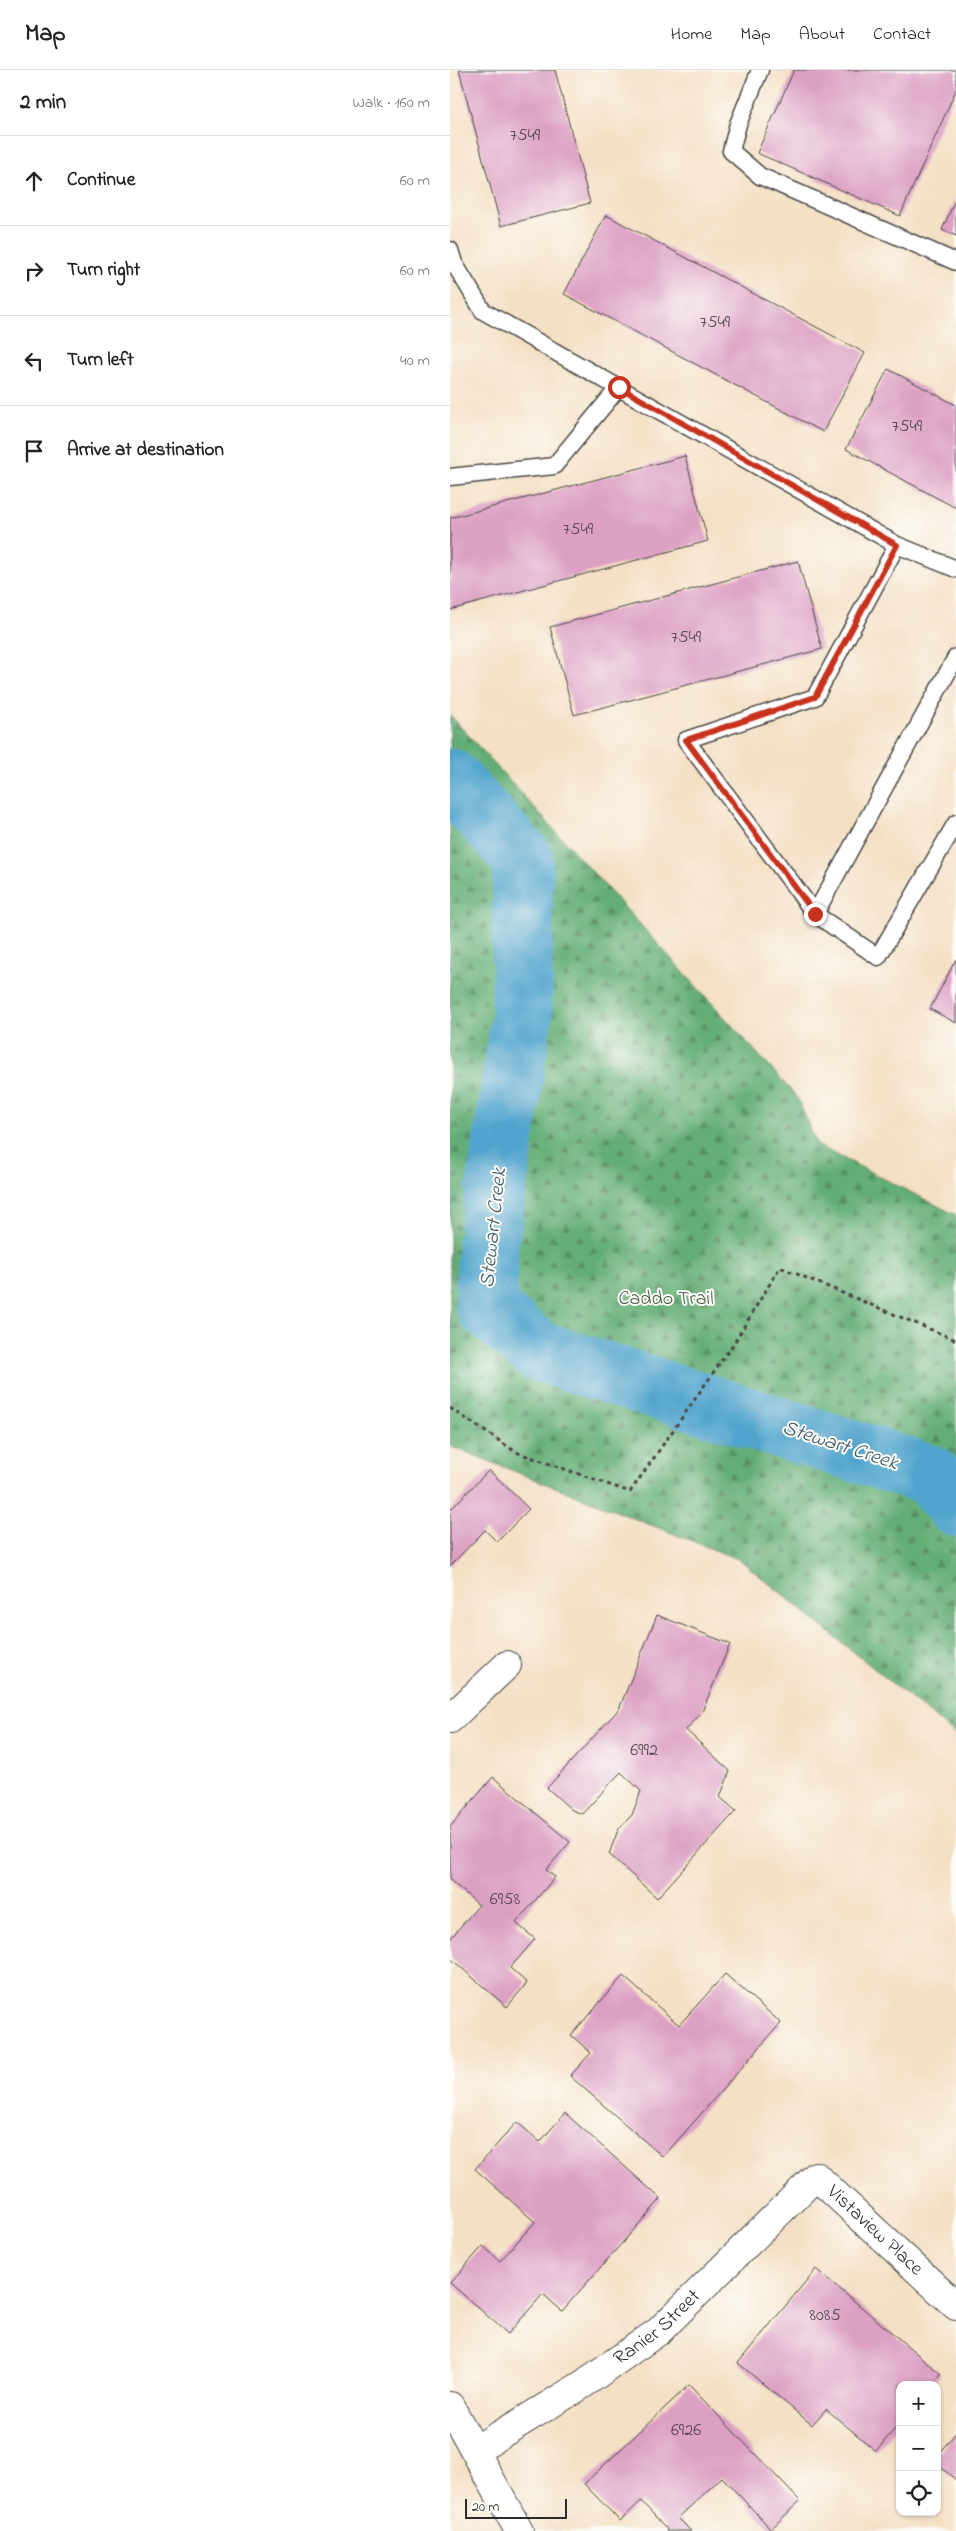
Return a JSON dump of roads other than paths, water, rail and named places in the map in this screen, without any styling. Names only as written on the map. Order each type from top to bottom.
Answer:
[{"type":"street","points":[[450,1719],[507,1665]]},
{"type":"street","name":"Vistaview Place","points":[[816,2176],[956,2306]]},
{"type":"street","name":"Ranier Street","points":[[475,2450],[582,2385],[658,2331],[816,2176]]},
{"type":"street","points":[[450,2406],[519,2531]]},
{"type":"lane","points":[[760,70],[738,124],[731,151],[760,176],[956,262]]},
{"type":"lane","points":[[450,250],[454,263],[483,311],[897,545],[956,569]]},
{"type":"lane","points":[[450,477],[554,466],[619,387]]},
{"type":"lane","points":[[897,545],[815,697],[686,740],[815,914],[878,957],[956,822]]},
{"type":"lane","points":[[815,914],[956,657]]},
{"type":"waterway","name":"Stewart Creek","points":[[450,779],[523,859],[522,1015],[488,1245],[486,1307],[538,1351],[930,1475],[956,1506]]},
{"type":"park label","name":"Caddo Trail","points":[[666,1299]]}]
